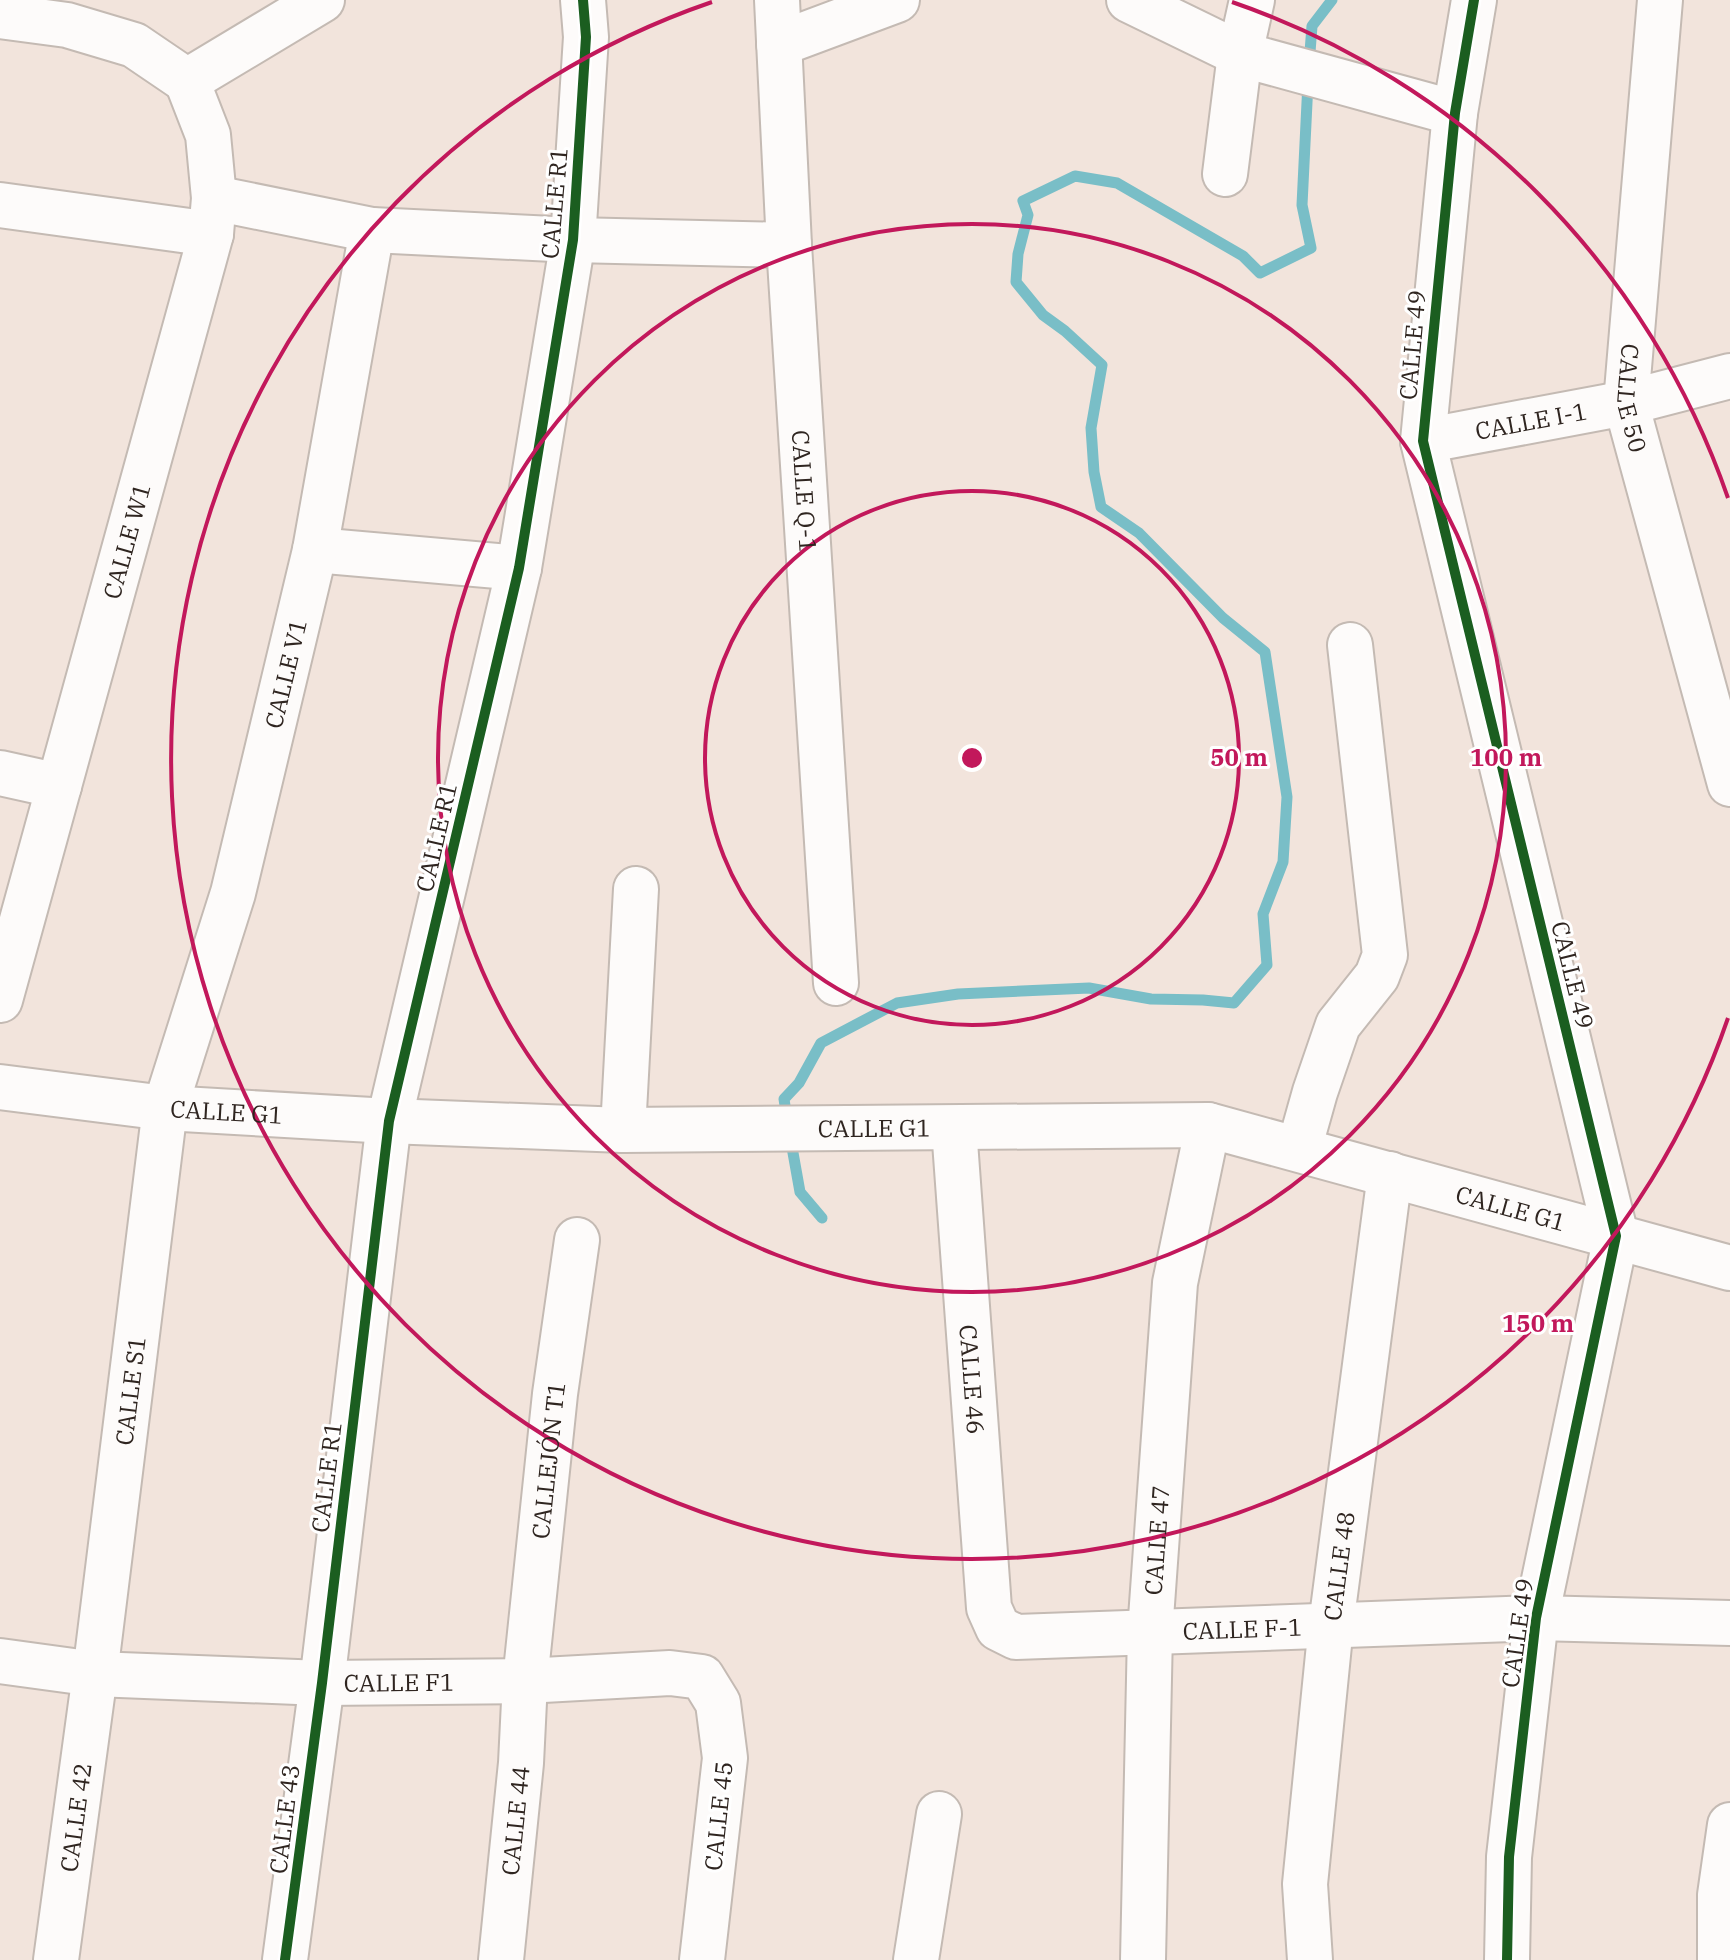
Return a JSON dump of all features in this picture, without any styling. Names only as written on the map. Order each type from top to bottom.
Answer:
[{"type":"street","points":[[0,16],[69,12],[134,45],[187,81],[322,0]]},
{"type":"street","name":"CALLE R1","points":[[322,1683],[389,1121],[519,568],[573,240],[586,37],[583,0]]},
{"type":"street","name":"CALLE Q-1","points":[[777,0],[789,245],[836,983]]},
{"type":"street","points":[[779,44],[897,0]]},
{"type":"street","points":[[1129,0],[1240,54],[1455,113]]},
{"type":"street","points":[[1225,174],[1240,54],[1252,0]]},
{"type":"street","name":"CALLE 49","points":[[1474,0],[1455,113],[1423,441],[1616,1236],[1536,1618],[1509,1857],[1507,1960]]},
{"type":"street","name":"CALLE 50","points":[[1660,0],[1626,403],[1730,784]]},
{"type":"street","name":"CALLE W1","points":[[0,1000],[212,216],[208,135],[187,81]]},
{"type":"street","points":[[0,205],[212,216],[372,230],[573,240],[789,245]]},
{"type":"street","name":"CALLE V1","points":[[165,1108],[233,893],[315,550],[372,230]]},
{"type":"street","name":"CALLE I-1","points":[[1423,441],[1626,403],[1730,376]]},
{"type":"street","points":[[315,550],[519,568]]},
{"type":"street","points":[[1299,1149],[1338,1025],[1377,976],[1385,955],[1350,645]]},
{"type":"street","points":[[0,773],[59,786]]},
{"type":"street","points":[[623,1130],[636,889]]},
{"type":"street","name":"CALLE G1","points":[[0,1087],[165,1108],[623,1130],[1208,1125],[1730,1268]]},
{"type":"street","name":"CALLE S1","points":[[95,1674],[165,1108]]},
{"type":"street","name":"CALLE 47","points":[[1143,1960],[1150,1632],[1175,1283],[1208,1125]]},
{"type":"street","name":"CALLE 46","points":[[954,1128],[989,1608],[998,1628]]},
{"type":"street","name":"CALLE 48","points":[[1310,1960],[1305,1884],[1331,1625],[1390,1174]]},
{"type":"street","name":"CALLEJÓN T1","points":[[525,1681],[555,1394],[577,1240]]},
{"type":"street","name":"CALLE F-1","points":[[998,1628],[1016,1637],[1536,1618],[1730,1623]]},
{"type":"street","name":"CALLE F1","points":[[0,1661],[95,1674],[322,1683],[525,1681],[670,1673],[702,1677]]},
{"type":"street","name":"CALLE 42","points":[[56,1960],[95,1674]]},
{"type":"street","name":"CALLE 45","points":[[702,1677],[718,1703],[725,1758],[702,1960]]},
{"type":"street","name":"CALLE 44","points":[[501,1960],[521,1763],[525,1681]]},
{"type":"street","name":"CALLE 43","points":[[285,1960],[322,1683]]},
{"type":"street","points":[[916,1960],[939,1814]]},
{"type":"street","points":[[1720,1960],[1720,1895],[1730,1825]]},
{"type":"waterway","points":[[1309,65],[1312,26],[1332,0]]},
{"type":"waterway","points":[[787,1119],[784,1099],[799,1083],[821,1043],[897,1003],[958,994],[1089,988],[1151,999],[1234,1003],[1267,965],[1263,914],[1283,862],[1287,797],[1265,652],[1223,618],[1139,533],[1101,507],[1094,472],[1091,428],[1102,365],[1043,315],[1016,282],[1018,254],[1028,215],[1023,201],[1075,176],[1117,183],[1243,256],[1260,273],[1311,248],[1302,205],[1308,82]]},
{"type":"waterway","points":[[790,1136],[800,1192],[822,1218]]},
{"type":"cycle path","points":[[285,1960],[322,1683],[389,1121],[519,568],[573,240],[586,37],[583,0]]},
{"type":"cycle path","points":[[1474,0],[1455,113],[1423,441],[1616,1236],[1536,1618],[1509,1857],[1507,1960]]}]
